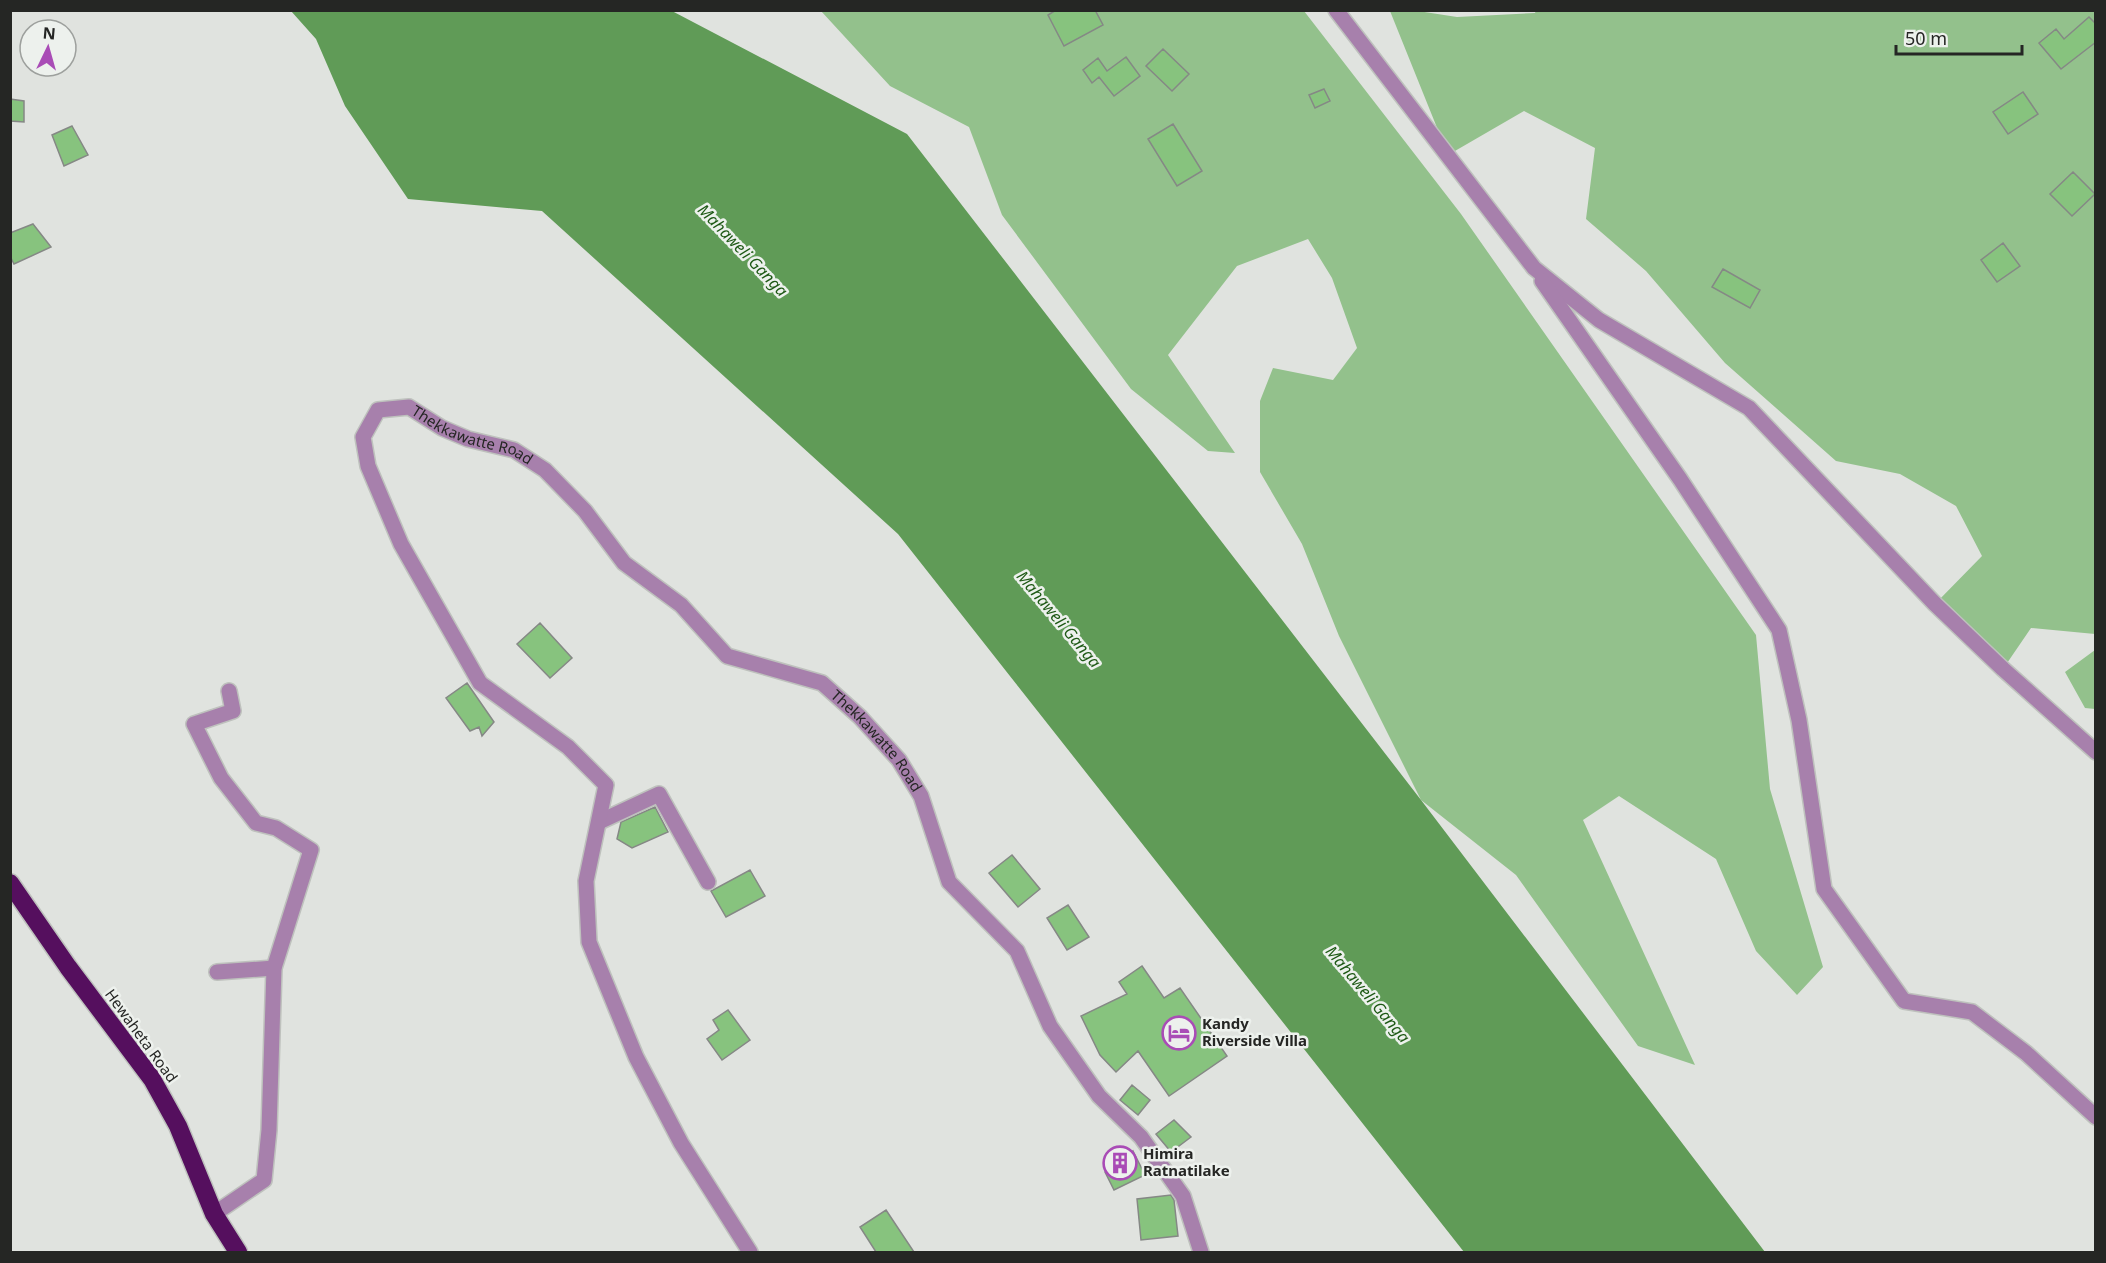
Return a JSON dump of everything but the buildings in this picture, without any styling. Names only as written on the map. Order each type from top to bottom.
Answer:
[{"type":"highway","name":"Hewaheta Road","points":[[10,883],[55,949],[135,1053],[152,1079],[178,1126],[214,1214],[238,1252]]},
{"type":"street","points":[[1336,10],[1533,268],[1680,479],[1779,630],[1799,720],[1824,889],[1904,1001],[1972,1012],[2026,1053],[2096,1117]]},
{"type":"street","points":[[1533,268],[1599,320],[1749,408],[1935,604],[2003,669],[2096,752]]},
{"type":"street","name":"Thekkawatte Road","points":[[750,1252],[681,1143],[636,1057],[589,942],[586,881],[606,785],[568,747],[480,683],[401,544],[368,466],[363,437],[378,410],[410,407],[442,428],[468,439],[514,450],[545,470],[585,511],[624,563],[681,605],[727,656],[822,683],[860,717],[899,760],[921,796],[949,882],[1017,951],[1050,1026],[1099,1096],[1141,1137],[1183,1196],[1202,1252]]},
{"type":"street","points":[[214,1214],[264,1180],[269,1130],[274,968],[311,850],[276,828],[256,822],[221,778],[194,724],[233,711],[229,691]]},
{"type":"street","points":[[599,822],[659,794],[708,882]]},
{"type":"street","points":[[217,972],[274,968]]},
{"type":"shaded area","points":[[1536,10],[2095,11],[2095,634],[2031,628],[2003,669],[1935,604],[1982,556],[1956,506],[1900,474],[1836,461],[1725,363],[1646,271],[1586,219],[1595,148],[1524,111],[1448,155],[1390,11],[1418,11],[1457,17],[1535,13]]},
{"type":"shaded area","points":[[821,11],[1304,11],[1461,214],[1756,635],[1770,789],[1823,967],[1797,995],[1756,951],[1716,859],[1619,796],[1583,820],[1695,1065],[1638,1046],[1516,875],[1421,800],[1339,636],[1302,544],[1260,472],[1260,401],[1273,368],[1333,380],[1357,348],[1332,278],[1308,239],[1237,266],[1168,355],[1235,453],[1208,451],[1131,389],[1002,215],[969,127],[890,86]]},
{"type":"shaded area","points":[[2095,650],[2095,709],[2085,708],[2065,672]]},
{"type":"water","name":"Mahaweli Ganga","points":[[291,11],[672,11],[907,134],[1421,800],[1765,1252],[1464,1252],[898,534],[542,211],[408,199],[345,106],[316,39]]},
{"type":"place","name":"Kandy Riverside Villa","points":[[1179,1033]]},
{"type":"place","name":"Himira Ratnatilake","points":[[1120,1163]]}]
